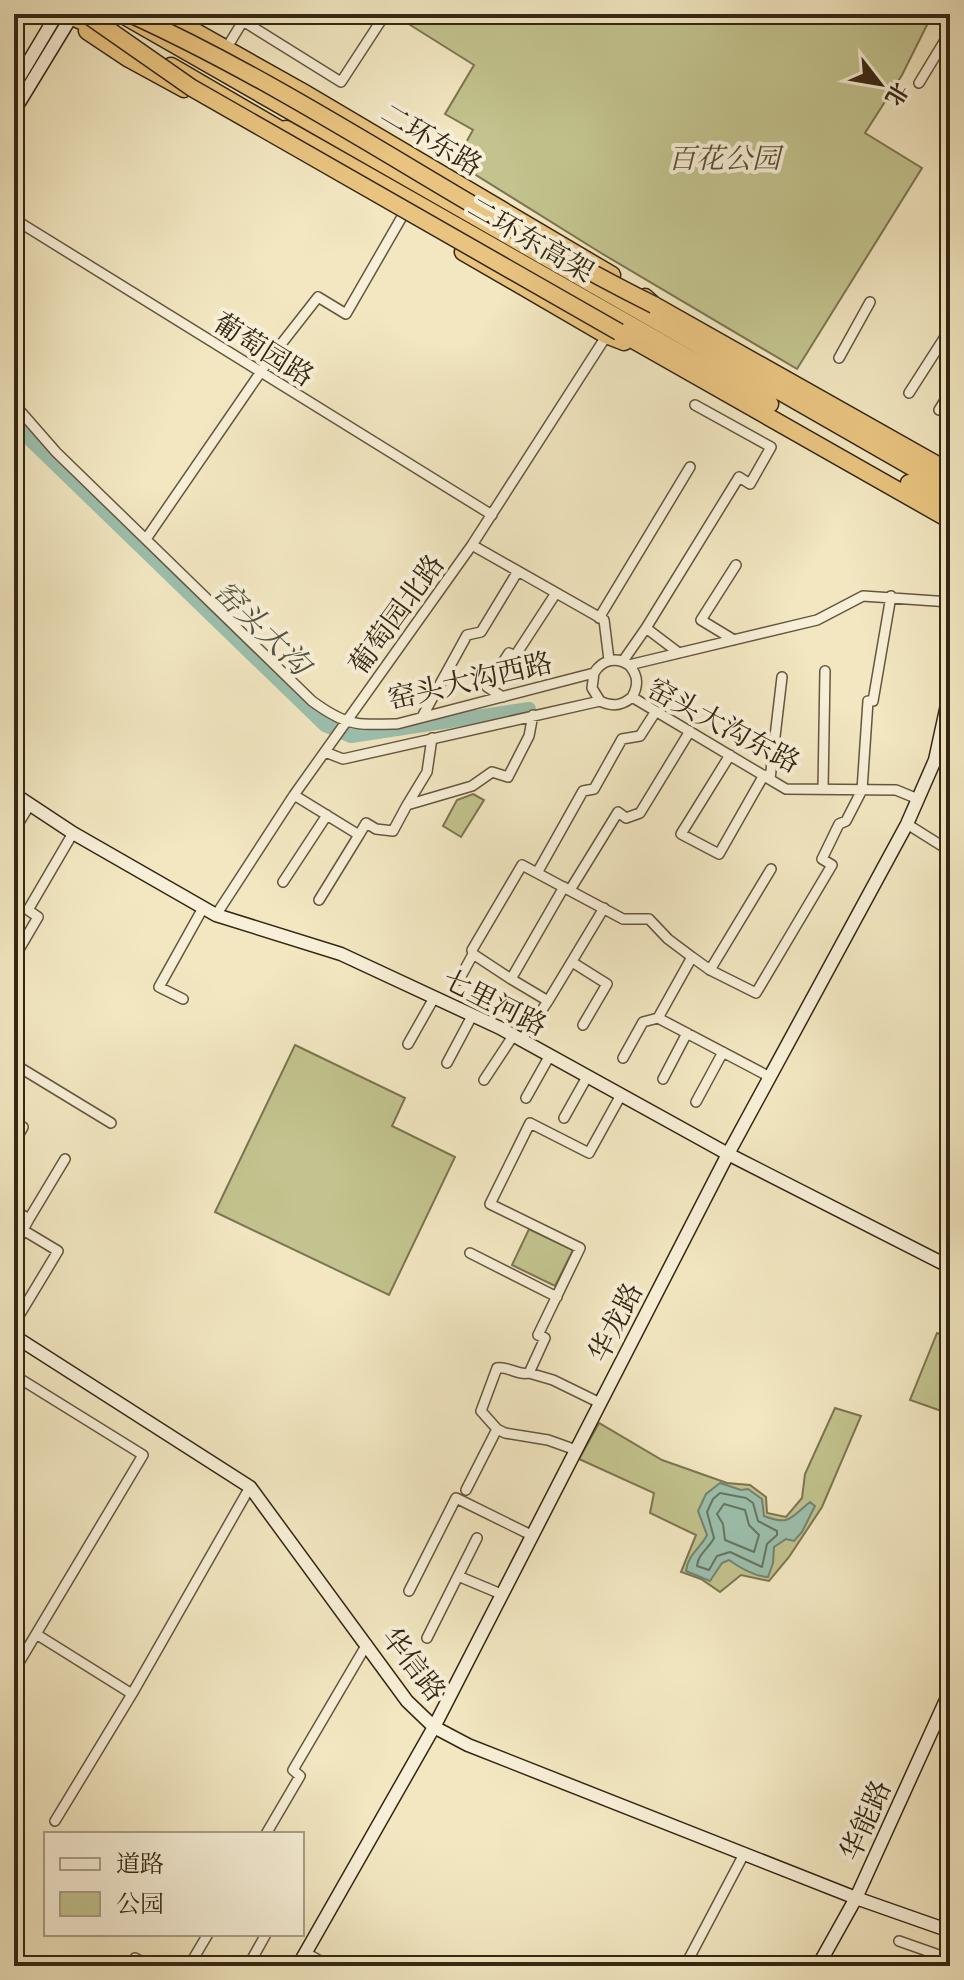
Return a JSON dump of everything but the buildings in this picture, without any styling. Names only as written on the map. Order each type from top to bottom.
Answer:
[{"type":"highway","name":"二环东高架","points":[[73,14],[950,506]]},
{"type":"highway","points":[[73,14],[80,25],[129,59],[613,334],[658,355],[950,520]]},
{"type":"highway","points":[[73,14],[128,41],[607,318],[613,334]]},
{"type":"highway","points":[[73,14],[181,82],[613,334]]},
{"type":"highway","name":"二环东高架","points":[[121,14],[950,489]]},
{"type":"highway","points":[[149,16],[565,257],[654,305]]},
{"type":"highway","name":"二环东路","points":[[149,16],[639,305],[654,305]]},
{"type":"highway","name":"二环东路","points":[[177,30],[226,49],[634,288],[654,305],[950,472]]},
{"type":"highway","points":[[129,59],[163,61]]},
{"type":"highway","points":[[221,95],[237,120]]},
{"type":"main road","points":[[14,86],[73,14]]},
{"type":"main road","points":[[14,111],[73,14]]},
{"type":"main road","name":"华龙路","points":[[298,1966],[434,1727],[728,1154],[907,824],[935,760],[950,691]]},
{"type":"main road","name":"七里河路","points":[[14,794],[73,833],[216,915],[341,954],[472,1016],[728,1154],[950,1267]]},
{"type":"main road","name":"华信路","points":[[14,1336],[250,1487],[407,1701],[434,1727],[468,1745],[856,1898],[950,1931]]},
{"type":"main road","name":"华能路","points":[[818,1966],[856,1898],[950,1691]]},
{"type":"street","points":[[226,49],[243,21],[341,82],[384,16]]},
{"type":"street","points":[[919,83],[950,32]]},
{"type":"street","points":[[146,539],[260,372],[318,297],[346,314],[403,215]]},
{"type":"street","name":"葡萄园路","points":[[14,219],[492,515]]},
{"type":"street","points":[[839,358],[870,302]]},
{"type":"street","points":[[909,393],[950,329]]},
{"type":"street","name":"葡萄园北路","points":[[216,915],[294,795],[472,545],[613,334]]},
{"type":"street","points":[[939,410],[950,392]]},
{"type":"street","name":"窑头大沟西路","points":[[14,404],[56,452],[312,701],[336,719],[366,724],[397,724],[594,673],[609,660]]},
{"type":"street","points":[[626,663],[739,477],[750,484],[771,447],[695,405]]},
{"type":"street","points":[[599,618],[690,467]]},
{"type":"street","points":[[472,545],[604,620],[609,660],[626,663],[817,620],[863,596],[950,602]]},
{"type":"street","points":[[734,640],[701,620],[736,565]]},
{"type":"street","points":[[422,717],[467,635],[481,632],[518,571]]},
{"type":"street","points":[[503,697],[487,687],[509,653],[515,656],[556,593]]},
{"type":"street","points":[[459,980],[473,954],[472,950],[522,865],[623,919],[649,919],[668,939],[710,970],[756,993],[832,865],[822,859],[839,824],[846,821],[862,790],[868,701],[873,701],[891,596]]},
{"type":"street","points":[[646,628],[679,653]]},
{"type":"street","points":[[626,663],[637,677],[636,691],[632,697]]},
{"type":"street","points":[[823,789],[825,671]]},
{"type":"street","points":[[594,673],[592,688],[600,701]]},
{"type":"street","points":[[730,755],[681,834],[719,854],[767,777],[782,677]]},
{"type":"street","name":"窑头大沟东路","points":[[325,752],[343,759],[600,701],[620,705],[632,697],[786,789],[896,790],[918,799]]},
{"type":"street","points":[[537,873],[583,791],[594,789],[622,739],[640,736],[656,711]]},
{"type":"street","points":[[407,805],[472,786],[492,772],[508,777],[529,736],[533,715]]},
{"type":"street","points":[[511,979],[618,812],[626,818],[640,813],[690,731]]},
{"type":"street","points":[[319,900],[366,823],[376,829],[393,831],[427,772],[432,738]]},
{"type":"street","points":[[294,795],[359,835]]},
{"type":"street","points":[[14,831],[29,806]]},
{"type":"street","points":[[283,882],[327,815]]},
{"type":"street","points":[[907,824],[950,851]]},
{"type":"street","points":[[14,958],[38,917],[28,910],[73,833]]},
{"type":"street","points":[[710,970],[771,869]]},
{"type":"street","points":[[183,999],[159,987],[203,908]]},
{"type":"street","points":[[484,1080],[548,1001],[604,908]]},
{"type":"street","points":[[473,954],[548,1001]]},
{"type":"street","points":[[658,1018],[692,957]]},
{"type":"street","points":[[572,962],[607,984],[583,1025]]},
{"type":"street","points":[[408,1044],[434,998]]},
{"type":"street","points":[[447,1063],[472,1016]]},
{"type":"street","points":[[623,1058],[643,1022],[658,1018],[770,1077]]},
{"type":"street","points":[[663,1079],[687,1033]]},
{"type":"street","points":[[696,1102],[723,1052]]},
{"type":"street","points":[[526,1098],[549,1057]]},
{"type":"street","points":[[14,1064],[111,1123]]},
{"type":"street","points":[[564,1118],[587,1077]]},
{"type":"street","points":[[529,1373],[545,1338],[538,1335],[580,1248],[490,1204],[530,1123],[589,1153],[621,1095]]},
{"type":"street","points":[[14,1143],[23,1127]]},
{"type":"street","points":[[14,1244],[65,1159]]},
{"type":"street","points":[[14,1210],[29,1219]]},
{"type":"street","points":[[14,1324],[58,1251],[23,1230]]},
{"type":"street","points":[[470,1253],[557,1297]]},
{"type":"street","points":[[576,1450],[548,1440],[511,1435],[497,1429],[481,1411],[497,1368],[505,1367],[553,1380],[600,1403]]},
{"type":"street","points":[[14,1375],[143,1455],[14,1671]]},
{"type":"street","points":[[466,1490],[497,1429]]},
{"type":"street","points":[[55,1821],[132,1694],[250,1487]]},
{"type":"street","points":[[409,1591],[456,1498],[531,1535]]},
{"type":"street","points":[[427,1638],[477,1538]]},
{"type":"street","points":[[458,1576],[501,1594]]},
{"type":"street","points":[[36,1634],[132,1694]]},
{"type":"street","points":[[267,1832],[300,1776],[293,1770],[367,1644]]},
{"type":"street","points":[[685,1966],[744,1854]]},
{"type":"street","points":[[189,1966],[207,1936]]},
{"type":"street","points":[[265,1936],[250,1962],[265,1966]]},
{"type":"street","points":[[899,1941],[950,1959]]},
{"type":"street","points":[[306,1953],[329,1966]]},
{"type":"street","points":[[135,1958],[150,1966]]},
{"type":"green space","name":"百花公园","points":[[412,14],[930,14],[902,75],[865,133],[922,168],[797,369],[455,162],[473,130],[445,114],[474,65],[407,23]]},
{"type":"green space","points":[[473,794],[484,800],[461,837],[443,826],[457,800]]},
{"type":"green space","points":[[295,1045],[405,1098],[392,1126],[455,1157],[389,1295],[215,1212]]},
{"type":"green space","points":[[529,1229],[573,1250],[555,1286],[512,1265]]},
{"type":"green space","points":[[937,1333],[950,1339],[950,1414],[910,1400]]},
{"type":"green space","points":[[835,1408],[861,1416],[822,1507],[769,1581],[741,1575],[720,1592],[701,1579],[681,1572],[696,1535],[650,1513],[654,1493],[579,1459],[599,1423],[662,1460],[727,1483],[750,1485],[766,1497],[767,1513],[786,1517],[802,1498],[805,1474]]},
{"type":"water","points":[[720,1483],[741,1490],[748,1489],[762,1499],[764,1516],[773,1519],[789,1519],[810,1502],[815,1506],[794,1541],[786,1539],[774,1547],[768,1577],[742,1569],[729,1560],[722,1563],[710,1581],[686,1571],[689,1560],[707,1535],[698,1511],[706,1494]]},
{"type":"waterway","name":"窑头大沟","points":[[14,424],[325,725],[351,736],[529,709]]}]
